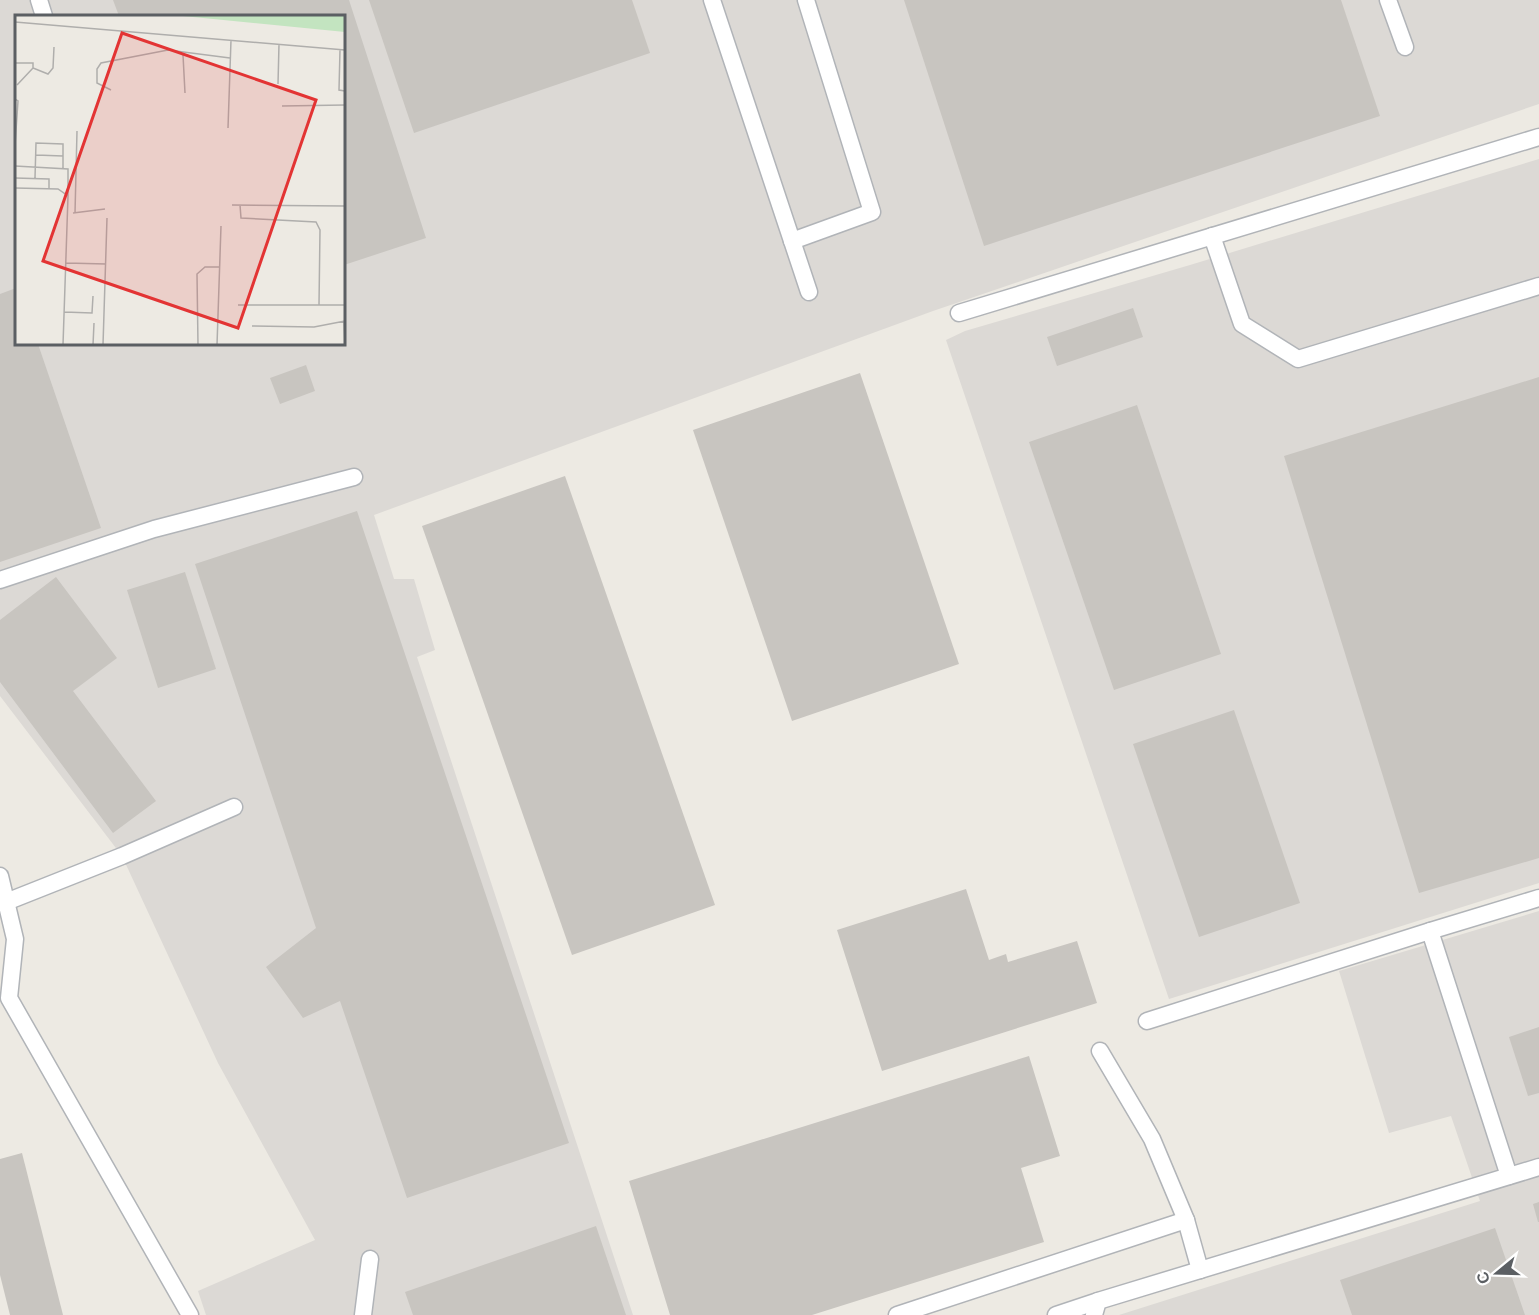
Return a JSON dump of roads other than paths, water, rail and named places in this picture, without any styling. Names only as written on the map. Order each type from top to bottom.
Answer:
[{"type":"lane","points":[[39,0],[44,15]]},
{"type":"lane","points":[[712,0],[809,292]]},
{"type":"lane","points":[[792,241],[872,212],[806,0]]},
{"type":"lane","points":[[1388,0],[1405,47]]},
{"type":"lane","points":[[959,313],[1539,137]]},
{"type":"lane","points":[[1212,236],[1242,324],[1298,359],[1539,286]]},
{"type":"lane","points":[[0,580],[154,529],[354,477]]},
{"type":"lane","points":[[6,902],[122,856],[234,807]]},
{"type":"lane","points":[[0,876],[15,939],[9,998],[190,1315]]},
{"type":"lane","points":[[1147,1021],[1539,898]]},
{"type":"lane","points":[[1430,931],[1509,1176]]},
{"type":"lane","points":[[1100,1051],[1152,1139],[1186,1220],[1200,1270]]},
{"type":"lane","points":[[1056,1315],[1096,1308],[1200,1270],[1539,1167]]},
{"type":"lane","points":[[897,1315],[1186,1220]]},
{"type":"lane","points":[[363,1315],[369,1259]]}]
